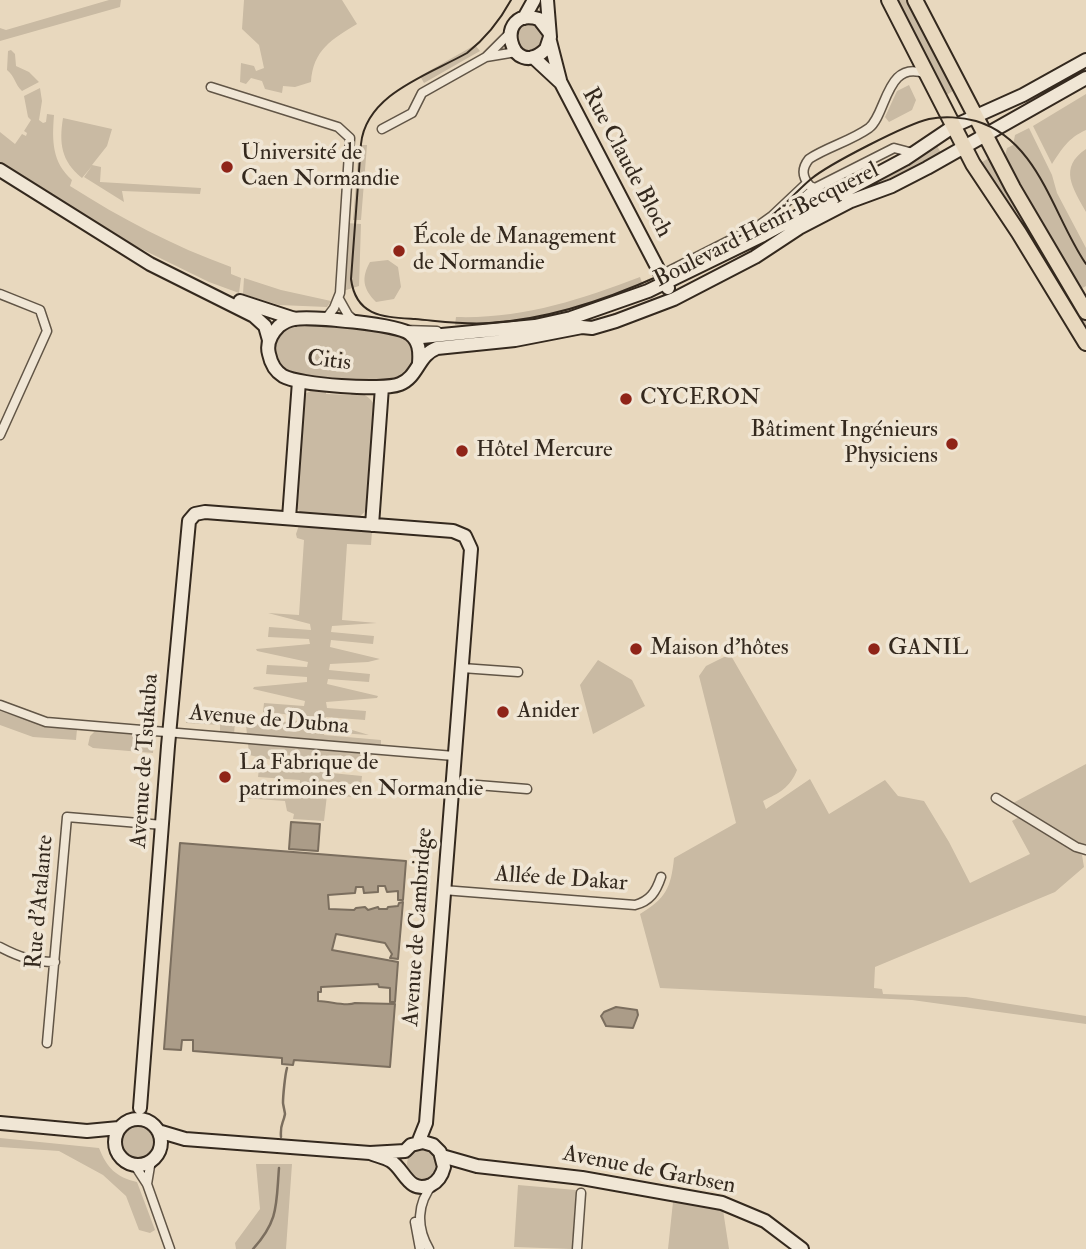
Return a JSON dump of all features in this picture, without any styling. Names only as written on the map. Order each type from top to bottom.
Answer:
[{"type":"main road","points":[[524,18],[539,19],[550,37],[546,49],[533,57],[525,57],[516,52],[510,44],[510,33],[515,24],[524,18],[534,0]]},
{"type":"main road","name":"Rue Claude Bloch","points":[[547,0],[550,37],[561,83],[667,287]]},
{"type":"main road","points":[[888,0],[973,164],[1086,343]]},
{"type":"main road","points":[[915,0],[1014,191],[1086,312]]},
{"type":"main road","name":"Rue Claude Bloch","points":[[533,57],[561,83]]},
{"type":"main road","name":"Boulevard Henri Becquerel","points":[[419,363],[426,353],[442,346],[515,340],[582,327],[592,328],[616,321],[667,287],[721,266],[803,205],[874,176],[954,126],[1006,104],[1086,60]]},
{"type":"main road","name":"Boulevard Henri Becquerel","points":[[406,332],[422,337],[550,324],[755,257],[810,223],[852,201],[905,180],[1086,78]]},
{"type":"main road","points":[[0,170],[140,258],[258,318],[265,326],[269,340]]},
{"type":"main road","points":[[193,285],[295,319]]},
{"type":"main road","name":"Citis","points":[[406,332],[357,323],[295,319],[284,323],[271,334],[268,350],[272,365],[282,375],[299,381],[382,387],[406,380],[419,363]]},
{"type":"main road","points":[[406,332],[420,352],[419,363]]},
{"type":"main road","points":[[299,381],[289,519],[372,525],[382,387]]},
{"type":"main road","name":"Avenue de Tsukuba","points":[[141,1108],[187,526],[195,514],[205,512],[289,519]]},
{"type":"main road","name":"Avenue de Cambridge","points":[[372,525],[453,531],[462,534],[471,549],[426,1123],[418,1143]]},
{"type":"main road","points":[[115,1144],[125,1124],[141,1108],[158,1131],[185,1139],[370,1153],[404,1151],[418,1143],[433,1145],[442,1156],[444,1167],[436,1181]]},
{"type":"main road","points":[[87,1131],[139,1119],[148,1121]]},
{"type":"main road","points":[[0,1123],[87,1131],[115,1144],[119,1155],[134,1164],[185,1139]]},
{"type":"main road","name":"Avenue de Cambridge","points":[[426,1123],[433,1145]]},
{"type":"main road","points":[[155,1155],[160,1138],[158,1131]]},
{"type":"main road","points":[[404,1151],[400,1159],[400,1169],[404,1178],[412,1185]]},
{"type":"main road","points":[[370,1153],[388,1159],[400,1169]]},
{"type":"main road","name":"Avenue de Garbsen","points":[[442,1156],[477,1166],[582,1178],[710,1199],[756,1216],[784,1233],[802,1249]]},
{"type":"main road","name":"Avenue de Garbsen","points":[[412,1185],[423,1187],[447,1172],[477,1166]]},
{"type":"street","points":[[382,129],[412,113],[422,93],[486,57],[510,33]]},
{"type":"street","points":[[486,57],[516,52]]},
{"type":"street","points":[[811,185],[803,175],[804,166],[809,159],[870,127],[894,80],[910,72],[926,74]]},
{"type":"street","points":[[211,87],[338,127],[350,138],[339,299],[325,320]]},
{"type":"street","points":[[667,287],[758,226],[811,185],[894,148],[914,153]]},
{"type":"street","points":[[803,205],[811,185]]},
{"type":"street","points":[[0,294],[40,310],[47,331],[0,435]]},
{"type":"street","points":[[339,299],[348,315],[357,323]]},
{"type":"street","points":[[462,668],[518,671]]},
{"type":"street","name":"Avenue de Dubna","points":[[0,705],[46,722],[454,756]]},
{"type":"street","points":[[452,783],[527,789]]},
{"type":"street","points":[[996,798],[1076,847],[1086,850]]},
{"type":"street","name":"Rue d'Atalante","points":[[47,1043],[68,817],[163,825]]},
{"type":"street","name":"Allée de Dakar","points":[[443,890],[635,905],[644,903],[656,892],[661,877]]},
{"type":"street","points":[[0,947],[23,958],[38,962],[55,962]]},
{"type":"street","points":[[148,1184],[155,1155]]},
{"type":"street","points":[[134,1164],[148,1184],[170,1249]]},
{"type":"street","points":[[429,1249],[421,1229],[420,1210],[423,1199],[436,1181]]},
{"type":"street","points":[[412,1185],[416,1199],[416,1232],[420,1249]]},
{"type":"street","points":[[577,1249],[582,1193]]},
{"type":"shaded area","points":[[109,0],[121,0],[120,7],[0,41],[0,28],[6,30]]},
{"type":"shaded area","points":[[244,0],[342,0],[357,24],[325,47],[316,62],[311,82],[295,87],[283,86],[282,93],[265,89],[262,81],[251,78],[246,84],[240,82],[241,63],[254,66],[256,71],[264,68],[259,45],[242,29]]},
{"type":"shaded area","points":[[894,0],[910,0],[956,89],[945,96]]},
{"type":"shaded area","points":[[530,24],[540,28],[544,38],[540,48],[530,52],[520,48],[516,38],[520,28]]},
{"type":"shaded area","points":[[475,45],[480,51],[424,83],[420,76]]},
{"type":"shaded area","points":[[11,50],[15,54],[16,66],[29,72],[39,82],[22,91],[20,89],[7,70],[8,51]]},
{"type":"shaded area","points":[[909,85],[916,100],[912,110],[889,122],[885,117],[897,91]]},
{"type":"shaded area","points":[[40,88],[42,101],[39,120],[46,122],[47,114],[54,115],[55,150],[60,166],[72,180],[70,186],[148,231],[231,267],[231,274],[241,278],[239,293],[209,282],[121,239],[0,162],[0,132],[15,144],[22,134],[26,136],[24,131],[31,120],[24,96]]},
{"type":"shaded area","points":[[1086,94],[1086,130],[1070,140],[1052,164],[1033,126]]},
{"type":"shaded area","points":[[63,118],[112,129],[107,146],[92,165],[101,167],[100,182],[201,188],[200,194],[122,191],[124,202],[84,177],[92,166],[82,178],[75,172],[63,151]]},
{"type":"shaded area","points":[[1029,128],[1052,175],[1057,193],[1086,248],[1086,286],[1081,289],[1005,156],[1007,148],[1013,145],[1015,135]]},
{"type":"shaded area","points":[[936,144],[941,153],[858,193],[740,260],[690,284],[768,237]]},
{"type":"shaded area","points":[[359,145],[367,145],[361,220],[353,220]]},
{"type":"shaded area","points":[[1086,149],[1086,212],[1073,187],[1070,171],[1077,156]]},
{"type":"shaded area","points":[[989,158],[1077,304],[1086,320],[1086,327],[1059,291],[977,165]]},
{"type":"shaded area","points":[[347,223],[361,224],[359,286],[343,291]]},
{"type":"shaded area","points":[[388,260],[398,267],[401,287],[394,299],[376,302],[366,288],[365,273],[370,262]]},
{"type":"shaded area","points":[[640,277],[643,285],[551,315],[504,323],[455,325],[456,317],[504,315],[550,306]]},
{"type":"shaded area","points":[[244,278],[281,290],[331,301],[327,307],[279,305],[243,294]]},
{"type":"shaded area","points":[[300,324],[372,329],[403,335],[411,344],[414,353],[412,364],[407,373],[396,381],[361,382],[299,376],[281,369],[272,351],[281,333]]},
{"type":"shaded area","points":[[314,389],[326,390],[326,394],[360,393],[369,398],[376,408],[368,509],[358,518],[302,514],[295,506],[301,400]]},
{"type":"shaded area","points":[[299,525],[369,528],[372,531],[371,545],[347,544],[342,620],[377,623],[332,626],[331,632],[374,636],[373,644],[331,640],[330,647],[380,659],[330,664],[329,670],[370,674],[369,682],[328,679],[327,684],[378,696],[326,702],[327,708],[366,711],[365,720],[326,717],[325,722],[369,735],[325,732],[324,735],[381,740],[381,746],[247,735],[245,715],[251,715],[251,725],[304,720],[304,716],[263,712],[264,703],[304,706],[305,701],[253,689],[307,682],[307,677],[266,674],[267,665],[307,667],[308,662],[256,649],[310,644],[309,639],[268,637],[269,627],[311,630],[310,624],[268,613],[299,615],[304,540],[297,538]]},
{"type":"shaded area","points":[[730,654],[797,770],[787,786],[763,801],[766,809],[810,779],[829,814],[885,780],[898,796],[924,801],[970,883],[1030,854],[1012,821],[1019,817],[1082,855],[1084,867],[1055,892],[875,967],[874,988],[882,989],[883,994],[966,997],[1086,1016],[1086,1024],[912,1000],[660,988],[640,914],[656,903],[666,891],[674,858],[736,823],[699,676],[706,666]]},
{"type":"shaded area","points":[[598,660],[632,680],[645,706],[593,734],[580,685]]},
{"type":"shaded area","points":[[0,711],[45,726],[77,729],[76,740],[33,737],[0,725]]},
{"type":"shaded area","points":[[186,715],[233,718],[234,735],[220,734],[220,725],[186,723]]},
{"type":"shaded area","points":[[95,731],[154,735],[153,753],[93,748],[88,745],[90,736]]},
{"type":"shaded area","points":[[248,743],[371,753],[374,762],[321,767],[321,772],[362,776],[361,785],[320,781],[320,787],[355,797],[327,795],[324,821],[293,819],[294,814],[287,811],[285,801],[243,798],[247,788],[262,789],[300,783],[300,780],[258,777],[259,768],[300,770],[301,766],[249,755]]},
{"type":"shaded area","points":[[1086,764],[1086,847],[1013,803]]},
{"type":"shaded area","points":[[291,822],[320,824],[318,851],[289,849]]},
{"type":"shaded area","points":[[180,843],[406,861],[403,900],[398,900],[398,891],[387,892],[385,886],[378,886],[378,892],[364,893],[363,887],[356,887],[355,893],[328,895],[329,909],[387,909],[403,902],[398,959],[390,958],[392,954],[385,943],[336,934],[332,950],[398,962],[395,1002],[390,1002],[390,988],[379,987],[378,984],[321,987],[321,992],[318,992],[318,1001],[395,1004],[390,1067],[294,1060],[293,1065],[282,1064],[282,1058],[193,1051],[193,1040],[182,1040],[181,1050],[164,1049]]},
{"type":"shaded area","points":[[616,1007],[637,1010],[633,1028],[606,1026],[601,1016]]},
{"type":"shaded area","points":[[138,1124],[151,1129],[156,1142],[151,1155],[138,1160],[125,1155],[120,1142],[125,1129]]},
{"type":"shaded area","points":[[0,1138],[99,1148],[113,1171],[137,1182],[155,1230],[150,1233],[139,1230],[126,1196],[103,1175],[59,1151],[0,1147]]},
{"type":"shaded area","points":[[422,1149],[433,1153],[437,1164],[433,1175],[422,1179],[411,1175],[407,1164],[411,1153]]},
{"type":"shaded area","points":[[256,1164],[292,1164],[286,1249],[236,1249],[235,1243],[260,1209]]},
{"type":"shaded area","points":[[518,1185],[576,1190],[572,1249],[514,1247]]},
{"type":"shaded area","points":[[673,1202],[723,1210],[729,1249],[668,1249]]},
{"type":"waterway","points":[[281,1137],[287,1068]]},
{"type":"waterway","points":[[253,1249],[268,1229],[275,1212],[279,1168]]},
{"type":"tram line","points":[[511,0],[492,29],[474,47],[386,99],[365,127],[361,144],[351,279],[359,301],[373,312],[404,318],[489,323],[533,318],[599,300],[724,245],[767,219],[811,179],[834,164],[904,128],[940,117],[976,121],[997,131],[1015,145],[1042,182],[1086,264]]},
{"type":"place","name":"Université de Caen Normandie","points":[[227,167]]},
{"type":"place","name":"École de Management de Normandie","points":[[399,251]]},
{"type":"place","name":"CYCERON","points":[[626,399]]},
{"type":"place","name":"Bâtiment Ingénieurs Physiciens","points":[[952,444]]},
{"type":"place","name":"Hôtel Mercure","points":[[462,451]]},
{"type":"place","name":"Maison d'hôtes","points":[[636,649]]},
{"type":"place","name":"GANIL","points":[[874,649]]},
{"type":"place","name":"Anider","points":[[503,712]]},
{"type":"place","name":"La Fabrique de patrimoines en Normandie","points":[[225,777]]}]
